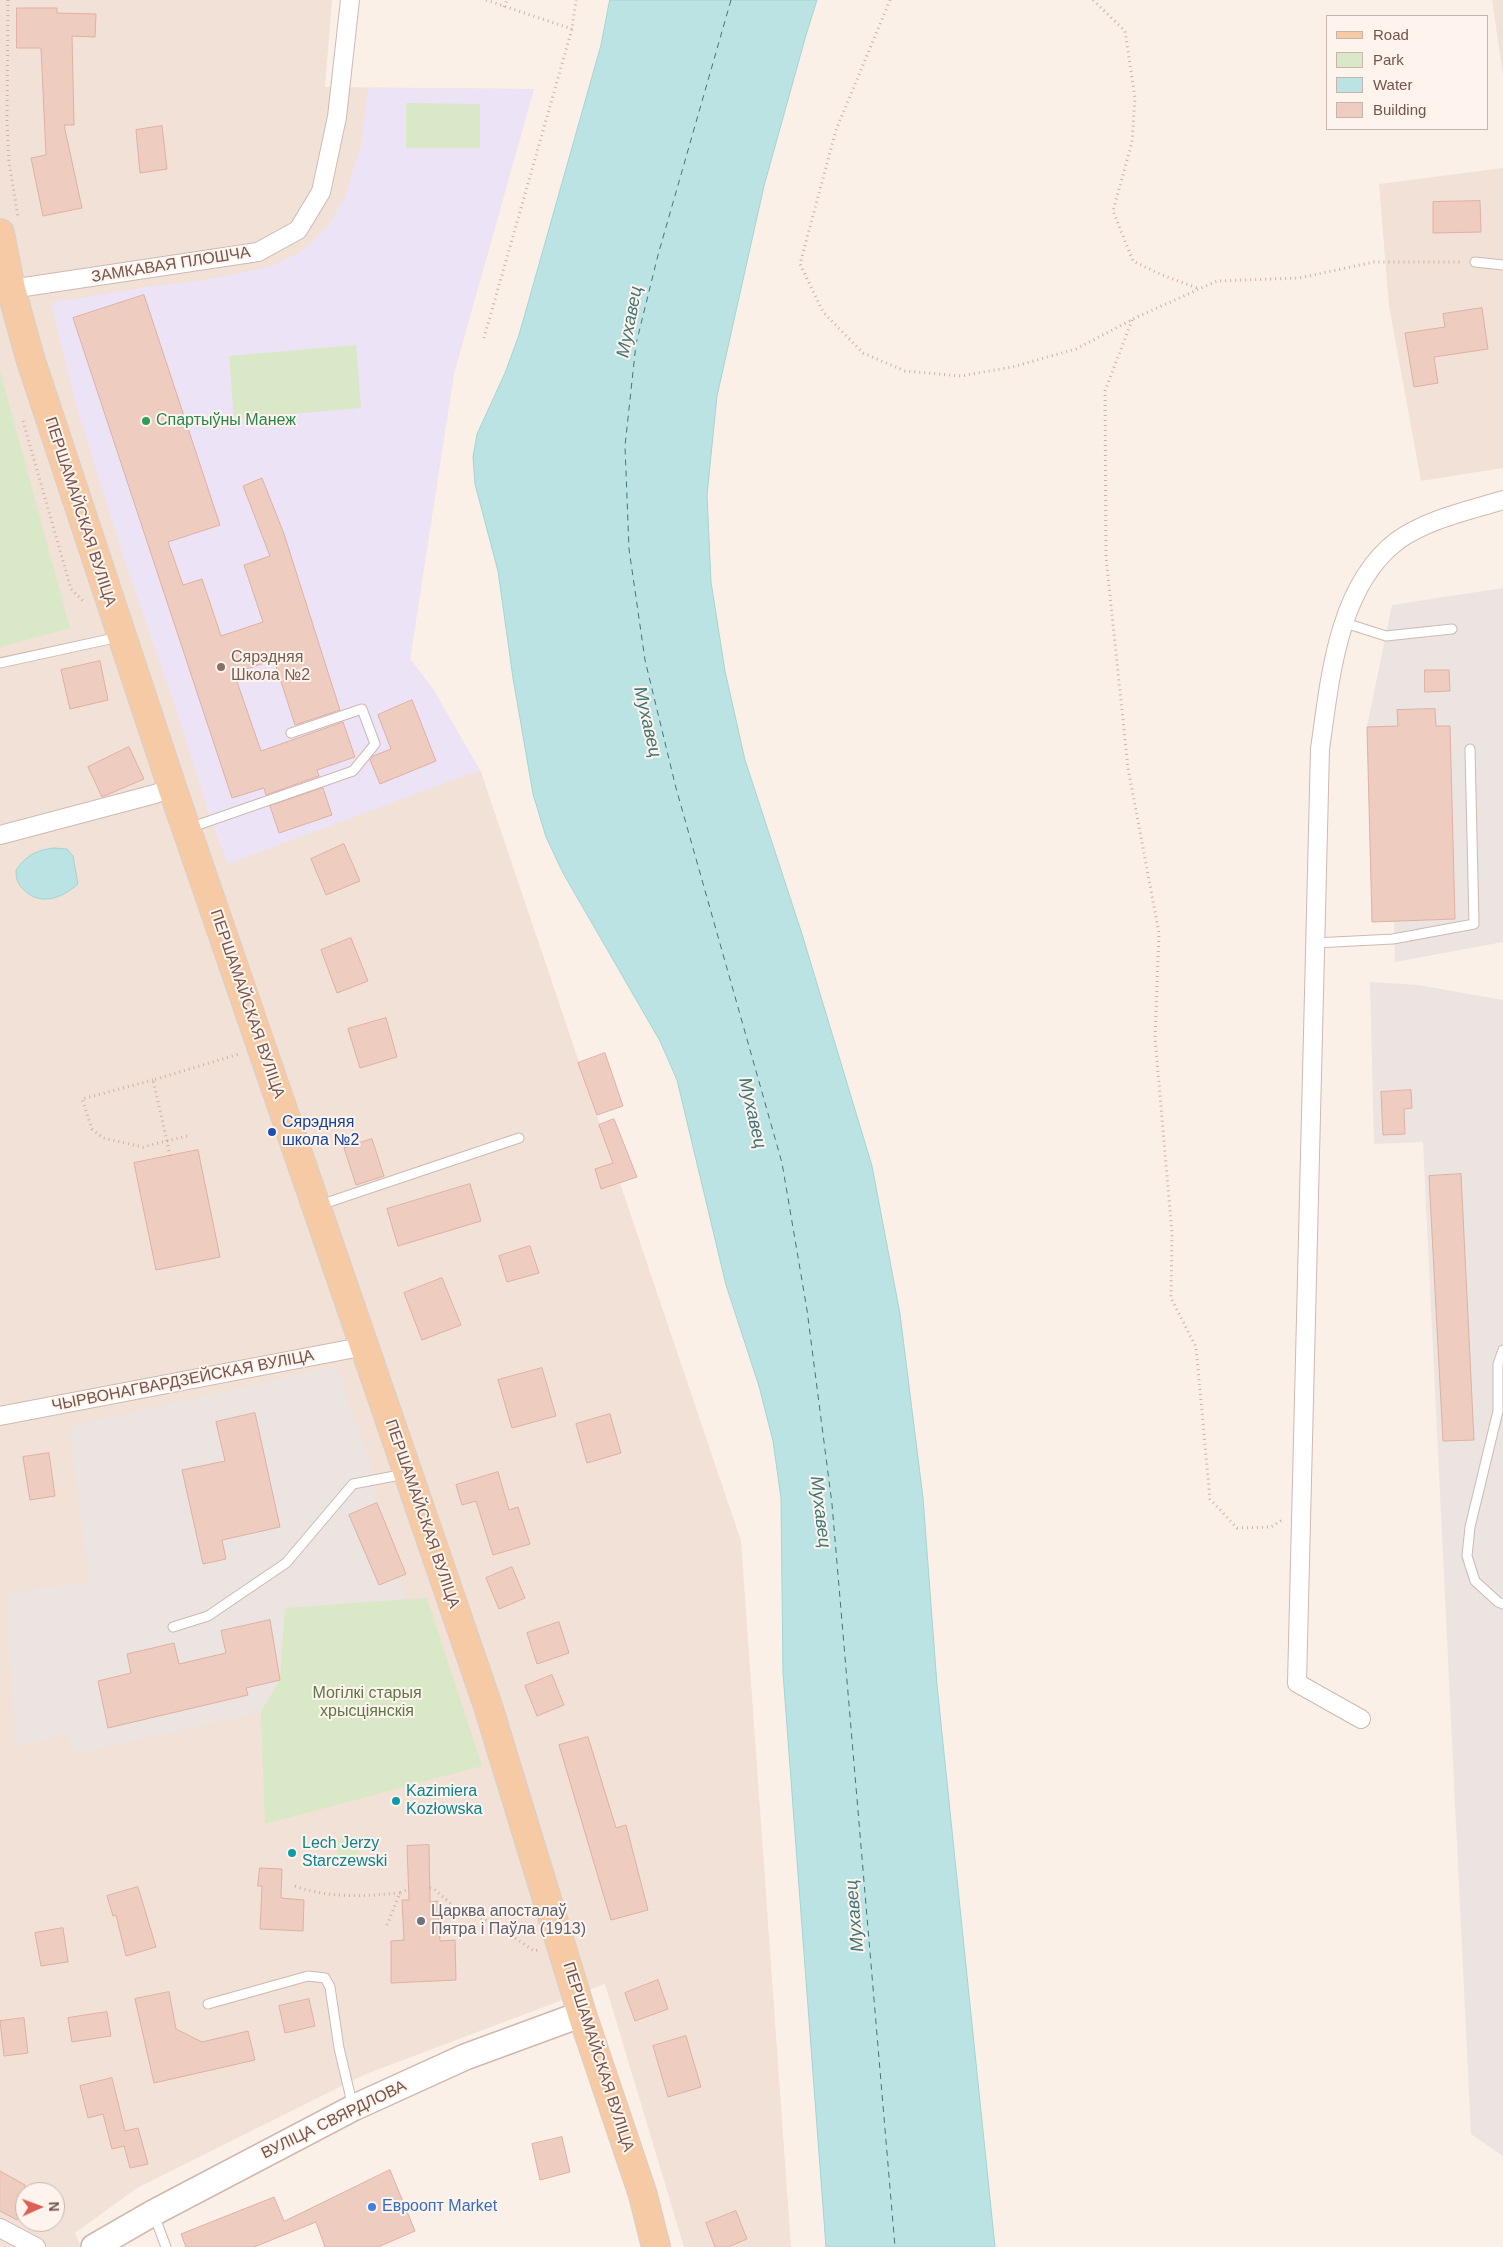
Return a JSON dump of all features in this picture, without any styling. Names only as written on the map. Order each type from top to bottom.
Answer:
[{"type":"main road","name":"ПЕРШАМАЙСКАЯ ВУЛІЦА","points":[[9,226],[11,289],[30,358],[186,829],[366,1346],[488,1706],[582,2014],[643,2195],[656,2247]]},
{"type":"main road","name":"ВУЛІЦА СВЯРДЛОВА","points":[[94,2247],[153,2213],[353,2108],[465,2057],[582,2014]]},
{"type":"street","name":"ЗАМКАВАЯ ПЛОШЧА","points":[[11,289],[258,252],[298,230],[321,192],[338,117],[350,0]]},
{"type":"street","points":[[1361,1719],[1297,1683],[1320,749],[1331,668],[1351,602],[1372,565],[1398,541],[1443,518],[1503,500]]},
{"type":"street","points":[[0,835],[155,794],[172,787]]},
{"type":"street","name":"ЧЫРВОНАГВАРДЗЕЙСКАЯ ВУЛІЦА","points":[[0,1416],[366,1346]]},
{"type":"street","points":[[0,2228],[36,2247]]},
{"type":"lane","points":[[1475,262],[1503,265]]},
{"type":"lane","points":[[1345,623],[1386,636],[1452,629]]},
{"type":"lane","points":[[0,664],[121,636]]},
{"type":"lane","points":[[186,829],[353,771],[375,744],[362,709],[291,732]]},
{"type":"lane","points":[[1315,943],[1394,939],[1474,924],[1470,749]]},
{"type":"lane","points":[[317,1206],[519,1138]]},
{"type":"lane","points":[[1503,1350],[1498,1364],[1498,1411],[1470,1528],[1467,1556],[1475,1581],[1498,1602],[1503,1604]]},
{"type":"lane","points":[[173,1627],[208,1616],[286,1563],[354,1484],[408,1474]]},
{"type":"lane","points":[[208,2004],[308,1976],[325,1978],[330,1987],[339,2048],[353,2108]]},
{"type":"lane","points":[[153,2213],[166,2247]]},
{"type":"path","points":[[8,0],[7,122],[9,226]]},
{"type":"path","points":[[486,0],[504,8],[572,29]]},
{"type":"path","points":[[504,8],[507,0]]},
{"type":"path","points":[[484,338],[572,29],[576,0]]},
{"type":"path","points":[[890,0],[836,130],[800,264],[822,312],[863,353],[905,371],[962,376],[1012,367],[1076,349],[1132,320],[1217,281],[1299,278],[1374,262],[1475,262]]},
{"type":"path","points":[[1093,0],[1125,31],[1135,98],[1132,142],[1113,211],[1133,261],[1162,275],[1200,289]]},
{"type":"path","points":[[1132,320],[1105,391],[1106,557],[1128,768],[1158,933],[1155,1038],[1172,1233],[1171,1298],[1196,1347],[1210,1499],[1237,1528],[1271,1527],[1301,1507]]},
{"type":"path","points":[[22,418],[71,588],[88,607]]},
{"type":"path","points":[[191,1135],[143,1147],[104,1138],[92,1129],[82,1098],[153,1080],[244,1052]]},
{"type":"path","points":[[153,1080],[170,1156]]},
{"type":"path","points":[[295,1886],[311,1892],[343,1897],[400,1893],[408,1889]]},
{"type":"path","points":[[430,1888],[434,1889],[456,1908],[493,1923],[534,1951],[541,1949]]},
{"type":"path","points":[[387,1925],[400,1893]]},
{"type":"shaded area","points":[[0,0],[332,0],[325,87],[534,89],[454,373],[410,659],[433,689],[481,772],[741,1541],[791,2247],[684,2247],[605,1984],[366,2074],[137,2188],[75,2233],[81,2247],[0,2247]]},
{"type":"shaded area","points":[[1492,0],[1503,0],[1503,75]]},
{"type":"shaded area","points":[[368,88],[534,89],[454,373],[410,659],[433,689],[481,772],[466,775],[228,864],[211,820],[175,706],[125,562],[76,405],[51,303],[146,287],[201,281],[269,267],[301,252],[328,225],[344,199],[361,145]]},
{"type":"shaded area","points":[[1503,168],[1503,468],[1421,481],[1389,306],[1379,184]]},
{"type":"shaded area","points":[[1503,588],[1503,942],[1395,962],[1394,921],[1372,922],[1367,727],[1392,605]]},
{"type":"shaded area","points":[[1370,982],[1418,985],[1503,1000],[1503,2156],[1471,2134],[1423,1142],[1374,1144]]},
{"type":"shaded area","points":[[336,1366],[371,1465],[377,1503],[406,1574],[398,1578],[407,1599],[285,1608],[280,1680],[261,1712],[73,1754],[67,1734],[15,1747],[6,1593],[89,1582],[69,1427]]},
{"type":"green space","points":[[406,103],[480,104],[480,148],[406,148]]},
{"type":"green space","points":[[356,345],[361,408],[234,419],[229,356]]},
{"type":"green space","points":[[0,371],[70,628],[0,647]]},
{"type":"green space","name":"Могілкі старыя хрысціянскія","points":[[427,1598],[482,1766],[265,1824],[261,1712],[280,1680],[285,1608]]},
{"type":"green space","points":[[348,1836],[357,1839],[360,1848],[357,1857],[348,1860],[339,1857],[336,1848],[339,1839]]},
{"type":"water","name":"Мухавец","points":[[610,0],[817,0],[764,186],[717,396],[707,495],[711,582],[725,671],[745,760],[802,934],[872,1166],[900,1314],[923,1498],[937,1685],[995,2247],[826,2247],[783,1673],[781,1498],[773,1441],[759,1386],[726,1285],[677,1080],[660,1041],[563,873],[546,837],[533,794],[513,678],[498,571],[475,484],[473,457],[477,434],[505,373],[519,335],[601,45]]},
{"type":"water","points":[[54,848],[67,849],[73,856],[78,884],[57,897],[50,899],[36,898],[20,886],[16,870],[32,854]]},
{"type":"building","points":[[17,8],[57,8],[57,13],[96,14],[95,37],[72,36],[74,125],[64,125],[82,208],[43,216],[31,158],[46,155],[41,48],[17,48]]},
{"type":"building","points":[[162,126],[167,169],[140,173],[136,130]]},
{"type":"building","points":[[1480,201],[1481,232],[1433,233],[1433,202]]},
{"type":"building","points":[[144,295],[220,525],[168,542],[183,585],[202,579],[221,636],[263,622],[244,565],[270,556],[243,486],[262,478],[284,534],[340,710],[295,725],[274,660],[234,673],[261,751],[343,722],[355,757],[317,770],[319,776],[266,795],[264,788],[232,798],[73,318]]},
{"type":"building","points":[[1482,308],[1488,349],[1434,357],[1438,383],[1414,387],[1405,333],[1445,327],[1443,314]]},
{"type":"building","points":[[100,661],[108,700],[70,709],[61,670]]},
{"type":"building","points":[[1425,670],[1449,670],[1450,691],[1425,692]]},
{"type":"building","points":[[412,700],[436,761],[380,784],[370,760],[373,756],[391,749],[378,715]]},
{"type":"building","points":[[1435,709],[1436,726],[1450,726],[1455,919],[1372,922],[1367,727],[1398,726],[1397,710]]},
{"type":"building","points":[[129,747],[144,779],[102,797],[88,767]]},
{"type":"building","points":[[323,788],[332,815],[279,833],[270,806]]},
{"type":"building","points":[[344,844],[360,881],[326,895],[311,859]]},
{"type":"building","points":[[351,938],[368,981],[337,993],[321,950]]},
{"type":"building","points":[[386,1018],[397,1057],[360,1068],[348,1029]]},
{"type":"building","points":[[605,1053],[623,1106],[597,1115],[578,1063]]},
{"type":"building","points":[[1411,1090],[1412,1108],[1404,1109],[1405,1134],[1383,1135],[1381,1092]]},
{"type":"building","points":[[614,1119],[637,1177],[601,1189],[595,1169],[613,1163],[599,1125]]},
{"type":"building","points":[[372,1139],[384,1176],[356,1185],[344,1148]]},
{"type":"building","points":[[198,1150],[220,1257],[156,1270],[134,1163]]},
{"type":"building","points":[[1461,1174],[1474,1440],[1443,1441],[1429,1176]]},
{"type":"building","points":[[470,1184],[481,1221],[398,1246],[387,1209]]},
{"type":"building","points":[[530,1246],[539,1273],[507,1282],[499,1256]]},
{"type":"building","points":[[442,1278],[461,1325],[422,1340],[404,1293]]},
{"type":"building","points":[[542,1368],[556,1416],[512,1428],[498,1380]]},
{"type":"building","points":[[255,1413],[280,1527],[222,1540],[226,1559],[203,1564],[182,1470],[225,1461],[216,1422]]},
{"type":"building","points":[[610,1414],[621,1453],[587,1463],[576,1424]]},
{"type":"building","points":[[49,1453],[55,1496],[30,1500],[23,1457]]},
{"type":"building","points":[[498,1472],[509,1510],[518,1507],[530,1544],[493,1555],[476,1501],[462,1505],[456,1485]]},
{"type":"building","points":[[377,1503],[406,1574],[379,1585],[349,1515]]},
{"type":"building","points":[[512,1567],[525,1598],[499,1609],[486,1578]]},
{"type":"building","points":[[270,1620],[280,1680],[246,1688],[248,1695],[108,1728],[98,1681],[131,1673],[127,1654],[174,1643],[179,1664],[226,1653],[221,1631]]},
{"type":"building","points":[[559,1622],[569,1653],[537,1664],[527,1633]]},
{"type":"building","points":[[552,1675],[564,1705],[537,1716],[525,1686]]},
{"type":"building","points":[[588,1737],[616,1828],[626,1825],[648,1910],[611,1920],[559,1745]]},
{"type":"building","name":"Царква апосталаў Пятра і Паўла (1913)","points":[[429,1845],[430,1902],[438,1901],[440,1941],[455,1940],[456,1980],[391,1983],[391,1941],[404,1940],[402,1900],[409,1900],[407,1846]]},
{"type":"building","points":[[260,1868],[282,1869],[281,1898],[304,1900],[303,1931],[260,1929],[262,1886],[258,1886]]},
{"type":"building","points":[[138,1887],[156,1947],[126,1956],[116,1915],[113,1916],[107,1896]]},
{"type":"building","points":[[63,1928],[68,1962],[41,1966],[35,1933]]},
{"type":"building","points":[[658,1980],[668,2009],[635,2021],[625,1993]]},
{"type":"building","points":[[169,1992],[176,2029],[202,2042],[248,2031],[255,2060],[154,2083],[135,1999]]},
{"type":"building","points":[[309,1999],[315,2026],[285,2033],[279,2006]]},
{"type":"building","points":[[107,2012],[111,2036],[72,2042],[68,2018]]},
{"type":"building","points":[[24,2018],[28,2053],[4,2056],[0,2021]]},
{"type":"building","points":[[686,2036],[701,2087],[668,2097],[653,2046]]},
{"type":"building","points":[[112,2078],[125,2131],[138,2128],[148,2164],[130,2168],[124,2146],[112,2149],[103,2114],[88,2118],[80,2086]]},
{"type":"building","points":[[562,2137],[570,2172],[540,2180],[532,2144]]},
{"type":"building","points":[[390,2170],[415,2231],[378,2247],[325,2247],[316,2222],[254,2247],[186,2247],[181,2234],[274,2197],[284,2221]]},
{"type":"building","points":[[0,2171],[20,2182],[15,2182],[15,2219],[0,2211]]},
{"type":"building","points":[[736,2211],[747,2239],[728,2247],[715,2247],[706,2223]]},
{"type":"ferry route","points":[[731,0],[658,255],[636,344],[625,446],[629,549],[645,660],[676,788],[782,1163],[807,1310],[832,1504],[895,2247]]},
{"type":"place","name":"Спартыўны Манеж","points":[[146,421]]},
{"type":"place","name":"Сярэдняя Школа №2","points":[[221,667]]},
{"type":"place","name":"Сярэдняя школа №2","points":[[272,1132]]},
{"type":"place","name":"Kazimiera Kozłowska","points":[[396,1801]]},
{"type":"place","name":"Lech Jerzy Starczewski","points":[[292,1853]]},
{"type":"place","name":"Царква апосталаў Пятра і Паўла (1913)","points":[[421,1921]]},
{"type":"place","name":"Евроопт Market","points":[[372,2207]]}]
